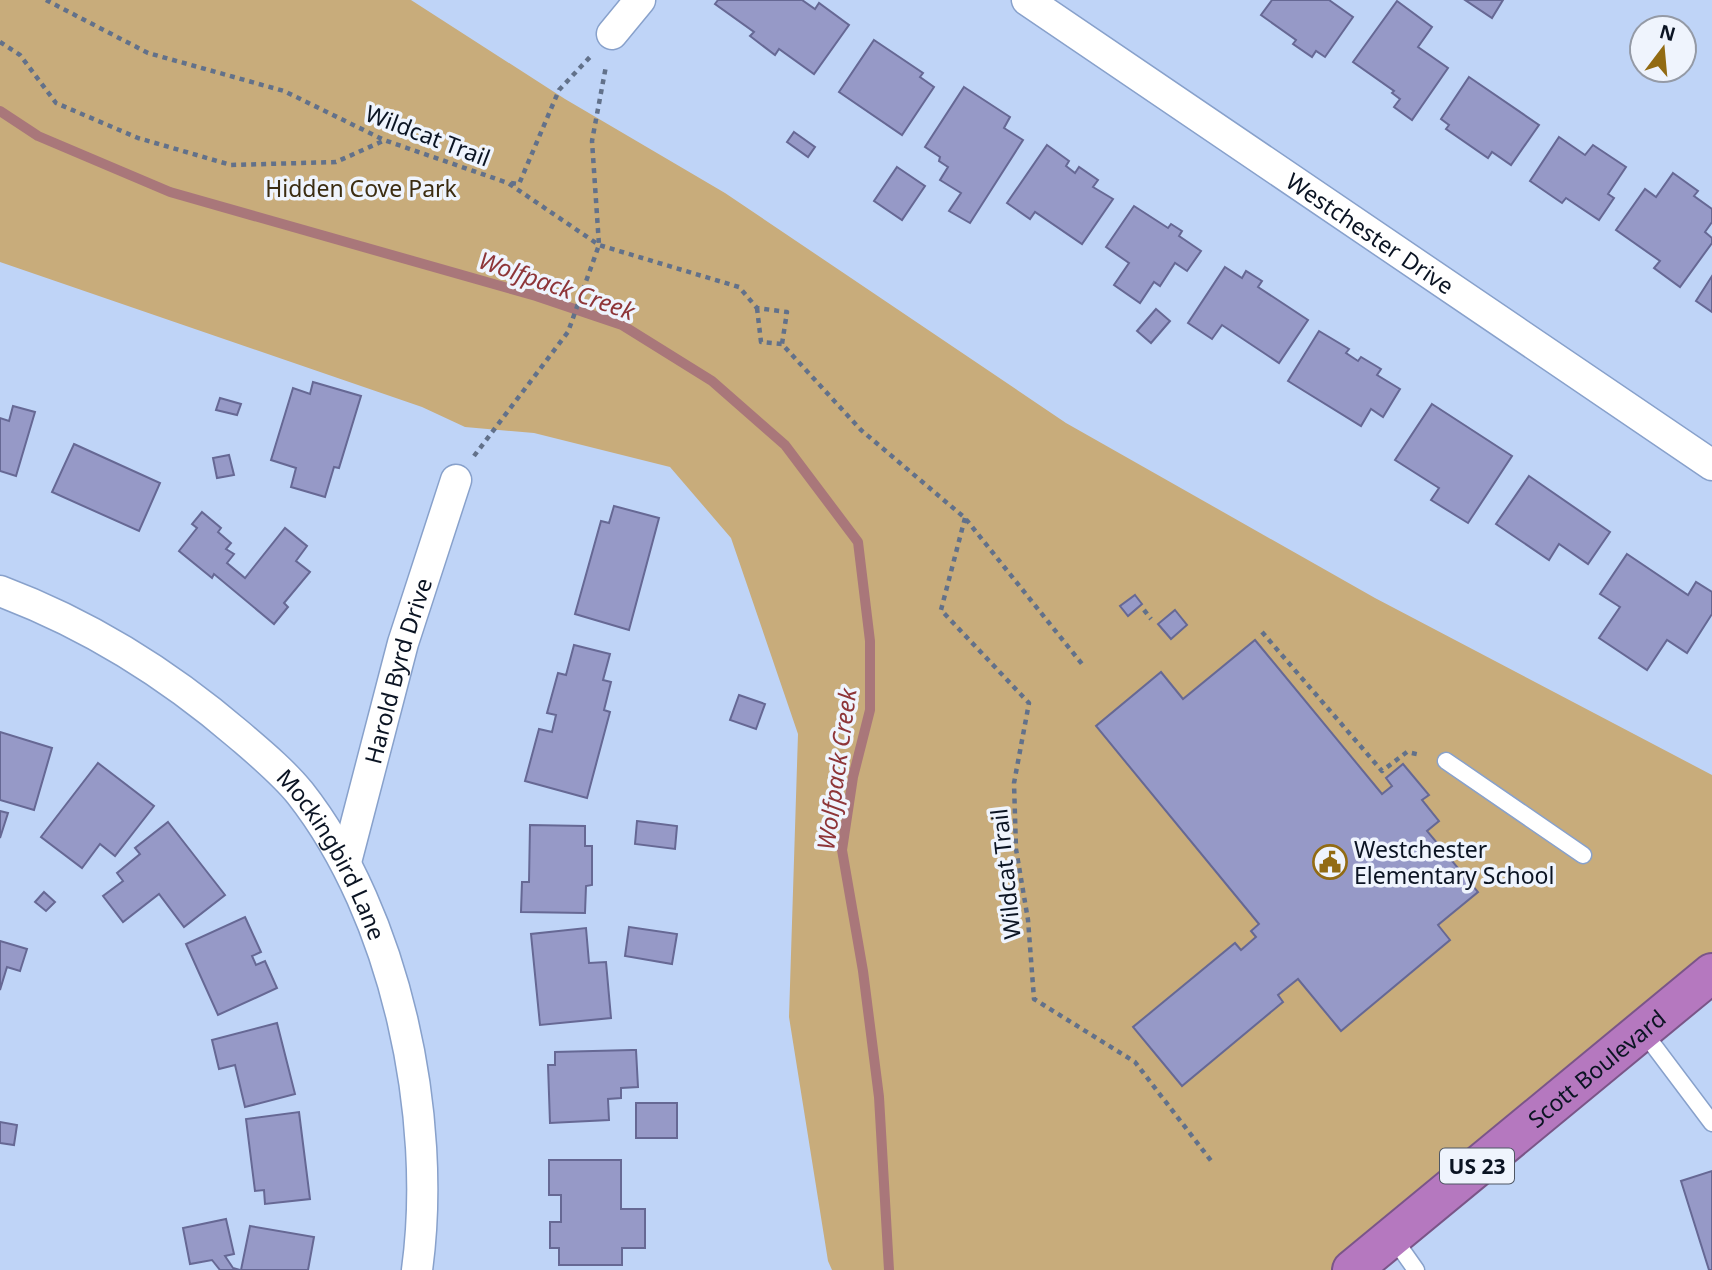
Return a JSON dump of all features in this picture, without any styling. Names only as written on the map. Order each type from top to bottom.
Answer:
[{"type":"highway","name":"Scott Boulevard","points":[[1352,1270],[1712,973]]},
{"type":"street","points":[[612,34],[639,0]]},
{"type":"street","name":"Westchester Drive","points":[[1027,0],[1712,465]]},
{"type":"street","name":"Harold Byrd Drive","points":[[346,862],[403,643],[456,480]]},
{"type":"street","name":"Mockingbird Lane","points":[[0,591],[68,619],[115,645],[228,726],[298,791],[346,862],[372,922],[392,982],[406,1039],[421,1146],[421,1239],[417,1270]]},
{"type":"lane","points":[[1446,761],[1583,855]]},
{"type":"lane","points":[[1642,1030],[1712,1123]]},
{"type":"lane","points":[[1392,1236],[1416,1270]]},
{"type":"path","name":"Wildcat Trail","points":[[46,0],[148,53],[284,91],[384,140],[508,183],[599,245],[739,287],[757,308]]},
{"type":"path","points":[[508,183],[519,184],[559,90],[612,34]]},
{"type":"path","points":[[456,480],[568,332],[599,245],[592,141],[612,34]]},
{"type":"path","points":[[0,42],[20,55],[56,103],[138,138],[231,165],[336,162],[384,140]]},
{"type":"path","points":[[782,344],[787,312],[757,308],[761,342],[782,344],[861,430],[965,519],[1082,664]]},
{"type":"path","name":"Wildcat Trail","points":[[965,519],[941,610],[1028,703],[1014,783],[1016,849],[1028,920],[1034,999],[1135,1062],[1212,1162]]},
{"type":"path","points":[[1144,610],[1151,619]]},
{"type":"path","points":[[1262,632],[1382,771],[1407,751],[1446,761]]},
{"type":"green space","name":"Hidden Cove Park","points":[[0,0],[411,0],[565,99],[725,193],[1066,423],[1375,598],[1712,775],[1712,962],[1358,1270],[832,1270],[828,1261],[789,1017],[798,734],[731,538],[670,467],[534,433],[465,427],[422,407],[0,262]]},
{"type":"building","points":[[718,0],[802,0],[815,9],[819,3],[849,25],[814,74],[779,49],[775,55],[750,36],[754,32],[715,4]]},
{"type":"building","points":[[1272,0],[1329,0],[1353,17],[1325,57],[1316,51],[1312,57],[1293,44],[1296,40],[1261,15]]},
{"type":"building","points":[[1465,0],[1503,0],[1492,18]]},
{"type":"building","points":[[1397,1],[1432,27],[1418,47],[1448,68],[1412,120],[1394,107],[1400,99],[1392,93],[1394,91],[1353,62]]},
{"type":"building","points":[[874,40],[923,73],[920,77],[934,87],[902,135],[839,92]]},
{"type":"building","points":[[1469,77],[1539,125],[1511,165],[1492,152],[1488,158],[1446,129],[1449,125],[1441,119]]},
{"type":"building","points":[[964,87],[1010,117],[1004,128],[1023,140],[970,223],[949,211],[961,193],[940,180],[948,167],[939,161],[940,157],[925,147]]},
{"type":"building","points":[[794,132],[815,147],[808,157],[787,142]]},
{"type":"building","points":[[1559,137],[1585,155],[1593,145],[1626,167],[1608,194],[1614,198],[1599,220],[1566,198],[1562,203],[1530,181]]},
{"type":"building","points":[[1047,145],[1069,161],[1066,166],[1075,173],[1079,167],[1098,180],[1093,187],[1113,199],[1082,244],[1035,212],[1030,219],[1007,203]]},
{"type":"building","points":[[897,167],[925,186],[902,220],[874,201]]},
{"type":"building","points":[[1673,173],[1698,191],[1694,196],[1712,209],[1712,222],[1705,232],[1712,238],[1712,243],[1680,287],[1654,268],[1660,261],[1616,230],[1645,189],[1656,197]]},
{"type":"building","points":[[1134,206],[1168,228],[1171,224],[1182,231],[1179,236],[1201,251],[1187,271],[1175,263],[1160,286],[1154,282],[1140,303],[1114,285],[1129,263],[1106,247]]},
{"type":"building","points":[[1225,267],[1242,278],[1246,271],[1262,281],[1258,287],[1308,320],[1279,363],[1222,325],[1212,339],[1188,323]]},
{"type":"building","points":[[1712,276],[1712,312],[1696,301]]},
{"type":"building","points":[[1156,309],[1170,321],[1151,343],[1137,331]]},
{"type":"building","points":[[1319,331],[1349,349],[1346,353],[1358,361],[1361,357],[1381,369],[1377,375],[1400,389],[1383,417],[1371,409],[1361,426],[1288,381]]},
{"type":"building","points":[[313,382],[361,396],[339,468],[334,467],[325,497],[291,487],[296,468],[271,460],[293,388],[310,394]]},
{"type":"building","points":[[220,398],[241,404],[237,415],[216,410]]},
{"type":"building","points":[[1432,404],[1512,456],[1468,523],[1431,500],[1439,488],[1395,460]]},
{"type":"building","points":[[13,406],[35,412],[16,476],[0,471],[0,418],[9,421]]},
{"type":"building","points":[[74,444],[160,483],[139,531],[52,492]]},
{"type":"building","points":[[229,455],[234,475],[217,478],[213,458]]},
{"type":"building","points":[[1529,476],[1610,532],[1588,564],[1559,544],[1549,560],[1496,524]]},
{"type":"building","points":[[614,506],[659,518],[629,630],[575,614],[601,521],[609,523]]},
{"type":"building","points":[[202,512],[221,528],[218,532],[231,543],[226,549],[234,554],[227,563],[245,578],[285,528],[307,546],[296,561],[310,572],[284,603],[288,607],[274,624],[214,574],[212,578],[179,551],[197,528],[192,524]]},
{"type":"building","points":[[1627,554],[1688,595],[1696,582],[1712,592],[1712,614],[1687,653],[1667,640],[1647,670],[1599,638],[1620,607],[1600,594]]},
{"type":"building","points":[[1135,595],[1142,604],[1128,616],[1120,606]]},
{"type":"building","points":[[1175,610],[1187,625],[1171,639],[1158,624]]},
{"type":"building","name":"Westchester Elementary School","points":[[1255,640],[1382,794],[1392,786],[1386,778],[1403,764],[1429,795],[1422,800],[1439,821],[1427,831],[1478,892],[1438,925],[1450,940],[1341,1031],[1298,979],[1278,995],[1283,1002],[1182,1086],[1133,1027],[1235,943],[1241,950],[1256,937],[1251,931],[1259,924],[1096,726],[1161,672],[1183,699]]},
{"type":"building","points":[[574,645],[610,654],[603,680],[611,682],[604,710],[610,712],[587,798],[525,781],[539,729],[552,732],[556,715],[547,713],[558,673],[566,675]]},
{"type":"building","points":[[739,695],[765,704],[756,729],[730,720]]},
{"type":"building","points":[[0,732],[52,748],[34,810],[0,800]]},
{"type":"building","points":[[98,763],[154,806],[115,856],[100,844],[82,868],[41,837]]},
{"type":"building","points":[[0,811],[8,813],[0,838]]},
{"type":"building","points":[[637,821],[677,826],[675,849],[635,844]]},
{"type":"building","points":[[168,822],[225,895],[184,927],[159,894],[123,922],[103,896],[123,881],[117,873],[140,854],[135,848]]},
{"type":"building","points":[[530,825],[585,826],[585,846],[592,846],[592,885],[586,886],[585,913],[521,912],[522,882],[529,882]]},
{"type":"building","points":[[44,892],[55,902],[46,911],[35,902]]},
{"type":"building","points":[[245,917],[261,952],[252,956],[256,965],[265,961],[277,988],[218,1015],[186,944]]},
{"type":"building","points":[[629,927],[677,934],[672,964],[625,956]]},
{"type":"building","points":[[586,928],[589,963],[606,962],[611,1018],[540,1025],[531,934]]},
{"type":"building","points":[[0,941],[27,949],[20,971],[7,967],[0,990]]},
{"type":"building","points":[[277,1023],[295,1094],[245,1107],[235,1065],[219,1069],[212,1040]]},
{"type":"building","points":[[636,1050],[638,1087],[621,1088],[621,1098],[608,1099],[609,1120],[550,1123],[548,1065],[555,1065],[555,1052]]},
{"type":"building","points":[[636,1103],[677,1103],[677,1138],[636,1138]]},
{"type":"building","points":[[299,1112],[310,1199],[265,1204],[264,1190],[255,1191],[246,1119]]},
{"type":"building","points":[[0,1122],[17,1125],[14,1145],[0,1143]]},
{"type":"building","points":[[549,1160],[621,1160],[621,1209],[645,1209],[645,1248],[622,1248],[622,1265],[559,1265],[559,1248],[550,1248],[550,1222],[561,1222],[561,1195],[549,1195]]},
{"type":"building","points":[[1712,1171],[1712,1270],[1709,1270],[1681,1181]]},
{"type":"building","points":[[226,1219],[234,1254],[225,1256],[233,1268],[240,1270],[220,1270],[212,1260],[190,1264],[183,1228]]},
{"type":"building","points":[[250,1226],[314,1237],[308,1270],[241,1270]]},
{"type":"waterway","name":"Wolfpack Creek","points":[[0,111],[38,136],[170,192],[536,296],[622,325],[712,381],[785,445],[858,542],[870,641],[870,710],[853,777],[842,850],[863,971],[879,1097],[889,1270]]},
{"type":"place","name":"Westchester Elementary School","points":[[1330,862]]}]
